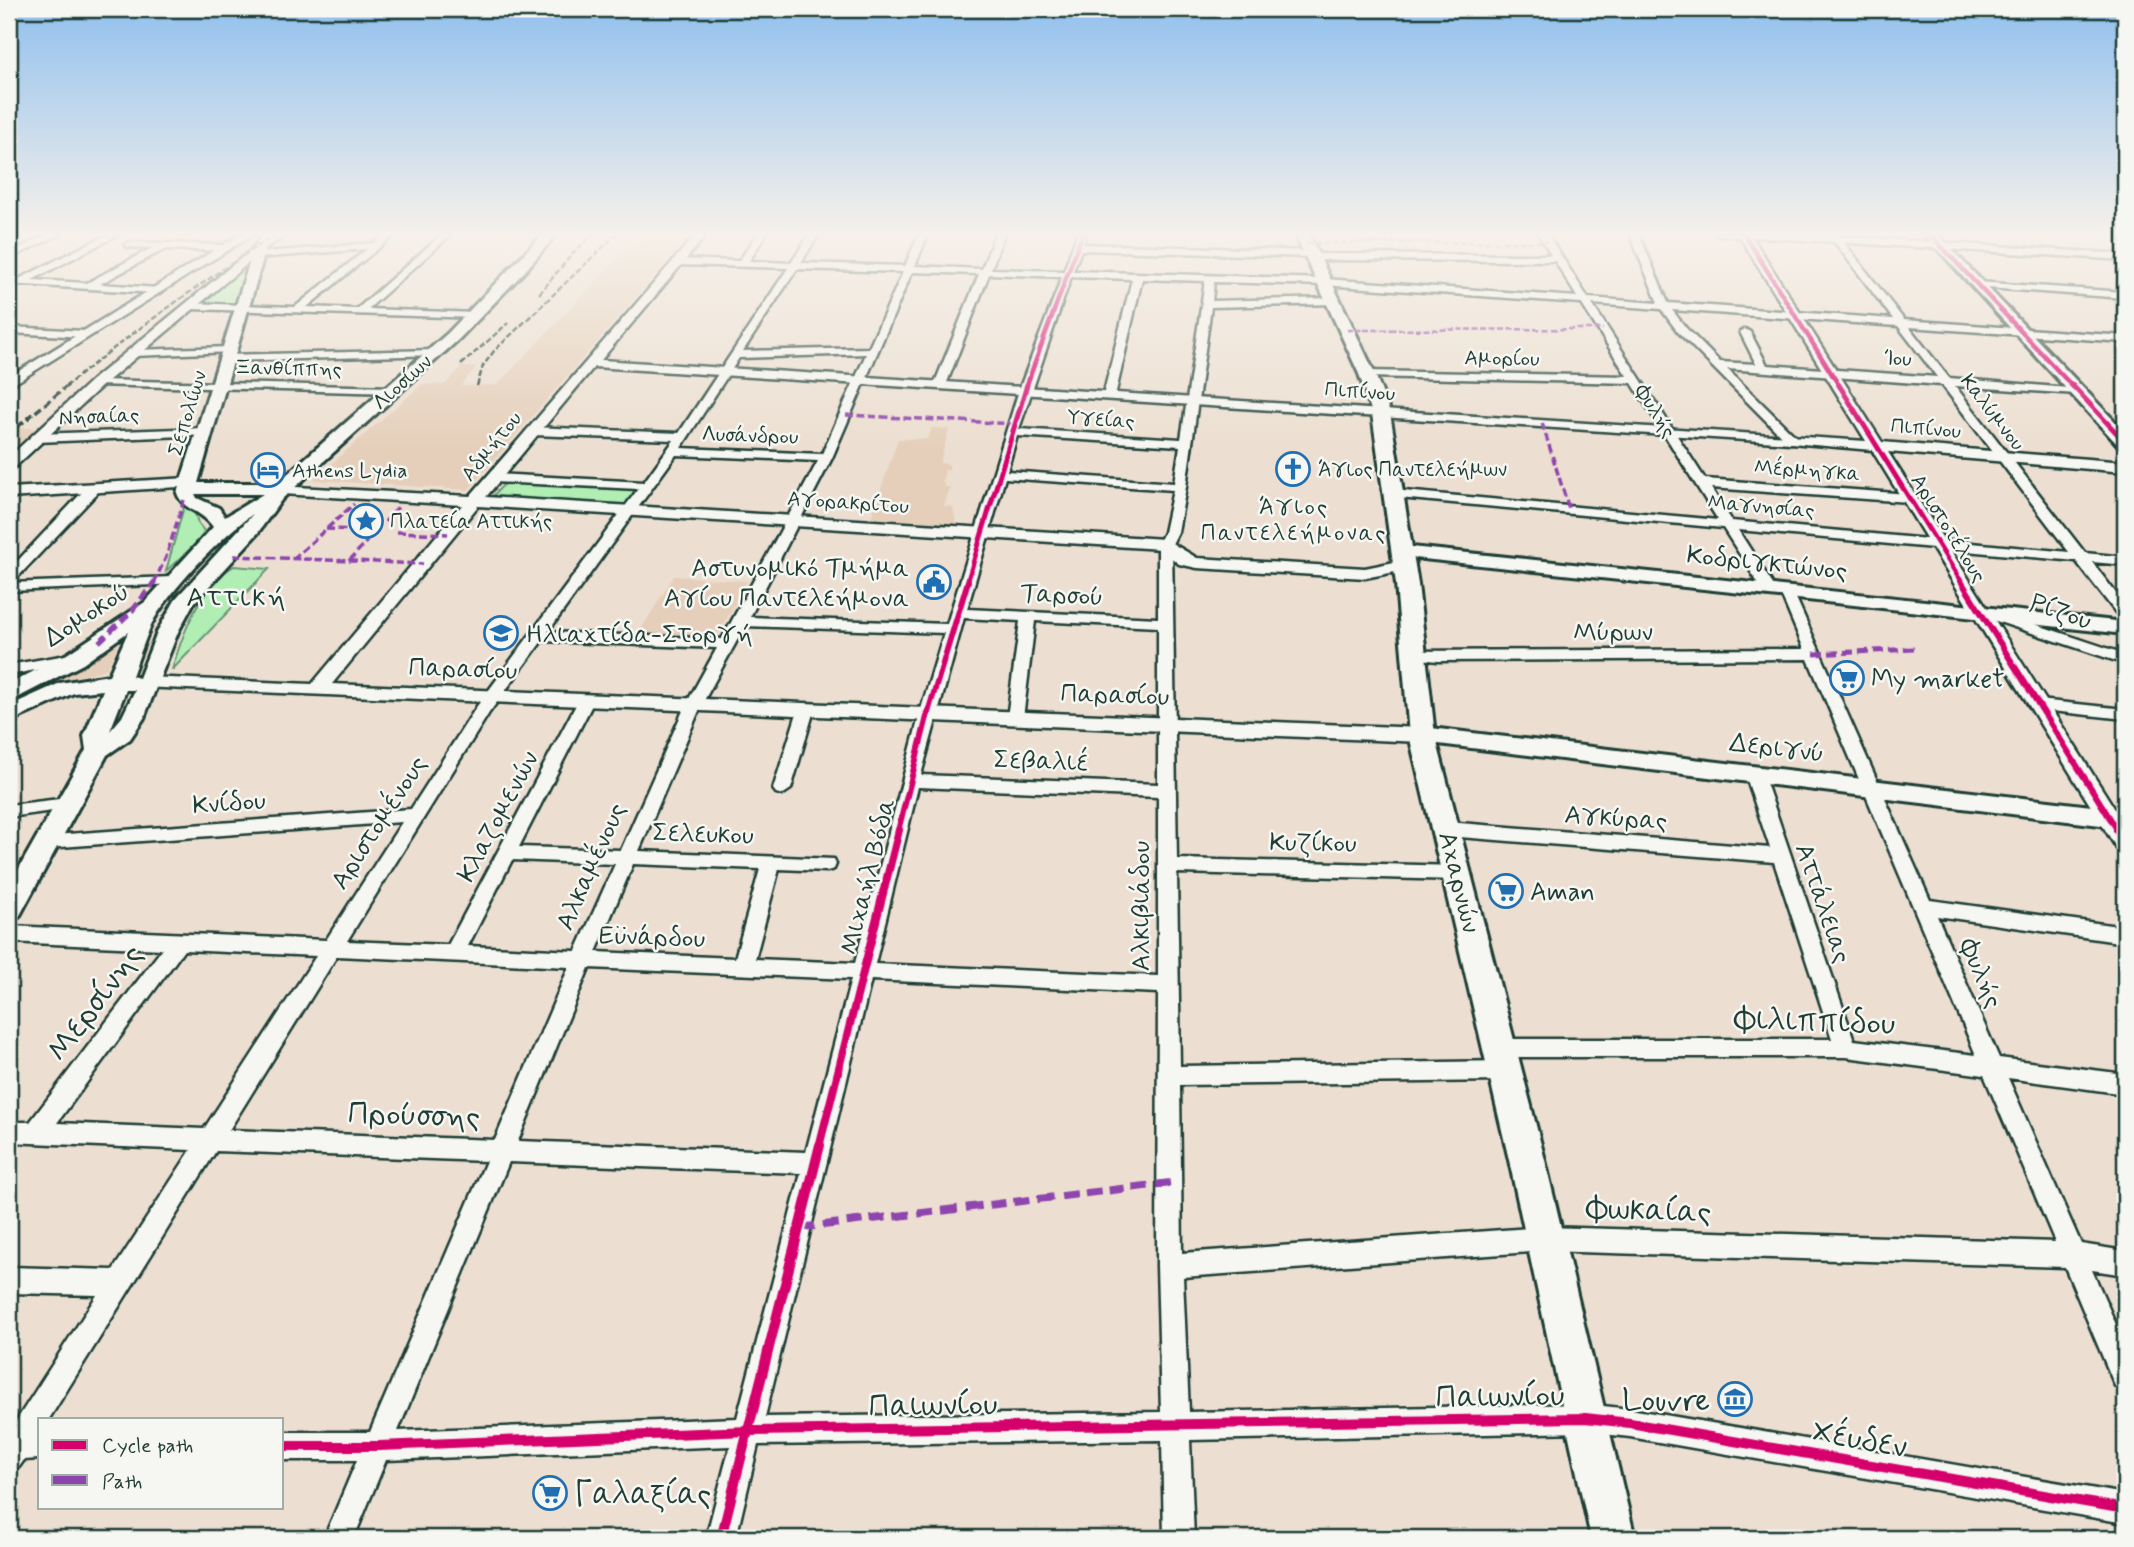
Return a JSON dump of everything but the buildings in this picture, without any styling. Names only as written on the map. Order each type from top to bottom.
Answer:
[{"type":"main road","name":"Λιοσίων","points":[[9,910],[98,750],[123,733],[138,707],[180,608],[254,513],[488,304]]},
{"type":"main road","name":"Αχαρνών","points":[[1335,304],[1367,374],[1381,413],[1403,559],[1422,735],[1458,873],[1614,1538]]},
{"type":"main road","points":[[1995,304],[2125,442]]},
{"type":"main road","name":"Σεπολίων","points":[[223,527],[212,512],[186,497],[192,486],[242,307]]},
{"type":"main road","points":[[192,486],[279,492]]},
{"type":"main road","name":"Σεπολίων","points":[[192,486],[254,513]]},
{"type":"main road","name":"Λιοσίων","points":[[98,750],[96,736],[144,619],[173,581],[223,527],[254,513]]},
{"type":"main road","name":"Κοδριγκτώνος","points":[[1403,559],[1778,592],[2125,628]]},
{"type":"main road","name":"Δομοκού","points":[[9,693],[75,659],[156,601]]},
{"type":"main road","name":"Δομοκού","points":[[9,715],[68,686],[96,681],[118,682]]},
{"type":"main road","name":"Παρασίου","points":[[118,682],[147,683]]},
{"type":"main road","name":"Δεριγνύ","points":[[1422,735],[2117,818]]},
{"type":"street","points":[[9,383],[133,304]]},
{"type":"street","points":[[297,310],[304,304]]},
{"type":"street","points":[[359,312],[368,304]]},
{"type":"street","name":"Αδμήτου","points":[[317,690],[532,430],[642,304]]},
{"type":"street","name":"Αριστομένους","points":[[18,1448],[119,1283],[492,697],[673,451],[768,304]]},
{"type":"street","name":"Αλκαμένους","points":[[339,1538],[582,960],[693,706],[794,521],[862,380],[894,304]]},
{"type":"street","points":[[940,385],[972,304]]},
{"type":"street","name":"Μιχαήλ Βόδα","points":[[721,1538],[913,781],[927,715],[1025,390],[1057,304]]},
{"type":"street","points":[[1108,396],[1131,304]]},
{"type":"street","name":"Αλκιβιάδου","points":[[1179,1538],[1170,1266],[1165,544],[1171,532],[1180,487],[1206,304]]},
{"type":"street","name":"Φυλής","points":[[1588,304],[1727,523],[1778,592],[1814,654],[2125,1376]]},
{"type":"street","points":[[1640,304],[2125,340]]},
{"type":"street","name":"Αριστοτέλους","points":[[1788,304],[2039,705],[2117,818],[2125,843]]},
{"type":"street","name":"Καλύμνου","points":[[1885,304],[2125,615]]},
{"type":"street","points":[[9,465],[97,383],[190,306],[476,316]]},
{"type":"street","points":[[1664,306],[1682,330],[1791,439]]},
{"type":"street","points":[[9,330],[86,334]]},
{"type":"street","points":[[1745,332],[1763,368]]},
{"type":"street","points":[[735,355],[874,351]]},
{"type":"street","points":[[133,353],[435,353]]},
{"type":"street","name":"Πιπίνου","points":[[591,363],[1791,439],[2125,467]]},
{"type":"street","name":"Ίου","points":[[1717,365],[2077,391]]},
{"type":"street","name":"Αμορίου","points":[[1367,374],[1636,380]]},
{"type":"street","name":"Ξανθίππης","points":[[97,383],[394,390]]},
{"type":"street","name":"Λυσάνδρου","points":[[532,430],[682,437]]},
{"type":"street","name":"Νησαίας","points":[[37,438],[205,432]]},
{"type":"street","name":"Υγείας","points":[[1013,432],[1186,443]]},
{"type":"street","name":"Λυσάνδρου","points":[[673,451],[826,457]]},
{"type":"street","points":[[999,474],[1180,487]]},
{"type":"street","points":[[493,478],[647,486]]},
{"type":"street","name":"Μέρμηγκα","points":[[1701,483],[1909,498]]},
{"type":"street","points":[[9,493],[192,486]]},
{"type":"street","points":[[9,578],[94,488]]},
{"type":"street","name":"Αγορακρίτου","points":[[279,492],[476,501],[1165,544],[1185,560],[1197,563],[1365,573],[1403,559]]},
{"type":"street","name":"Μαγνησίας","points":[[1393,494],[2125,561]]},
{"type":"street","points":[[9,587],[173,581]]},
{"type":"street","name":"Ρίζου","points":[[1981,612],[2034,627],[2125,659]]},
{"type":"street","points":[[1015,719],[1028,617]]},
{"type":"street","name":"Ταρσού","points":[[738,621],[954,621],[1028,617],[1165,623]]},
{"type":"street","points":[[536,636],[725,644]]},
{"type":"street","name":"Μύρων","points":[[1412,654],[1814,654]]},
{"type":"street","points":[[9,670],[75,659]]},
{"type":"street","name":"Παρασίου","points":[[147,683],[1422,735]]},
{"type":"street","name":"Κλαζομενών","points":[[454,954],[586,701]]},
{"type":"street","points":[[2039,705],[2125,714]]},
{"type":"street","points":[[782,789],[806,710]]},
{"type":"street","name":"Αττάλειας","points":[[1754,774],[1846,1048]]},
{"type":"street","name":"Σεβαλιέ","points":[[913,781],[1167,791]]},
{"type":"street","points":[[9,811],[68,804]]},
{"type":"street","name":"Κνίδου","points":[[47,841],[415,815]]},
{"type":"street","name":"Αγκύρας","points":[[1447,829],[1781,856]]},
{"type":"street","name":"Σελευκου","points":[[507,853],[827,864]]},
{"type":"street","name":"Σελευκου","points":[[743,967],[771,862]]},
{"type":"street","name":"Κυζίκου","points":[[1167,866],[1458,873]]},
{"type":"street","points":[[1923,907],[2125,935]]},
{"type":"street","name":"Εϋνάρδου","points":[[9,934],[1168,985]]},
{"type":"street","name":"Μερσίνης","points":[[36,1133],[178,942]]},
{"type":"street","name":"Φιλιππίδου","points":[[1169,1076],[1502,1059],[1846,1048],[2125,1084]]},
{"type":"street","name":"Προύσσης","points":[[9,1132],[816,1163]]},
{"type":"street","name":"Φωκαίας","points":[[1170,1266],[1545,1239],[2073,1255],[2125,1263]]},
{"type":"street","points":[[9,1280],[119,1283]]},
{"type":"street","name":"Παιωνίου","points":[[284,1446],[379,1446],[748,1430],[1176,1426],[1586,1418]]},
{"type":"street","name":"Χέυδεν","points":[[1586,1418],[1643,1425],[2125,1509]]},
{"type":"shaded area","points":[[574,304],[630,304],[468,490],[313,480],[422,384],[445,385],[461,367],[476,367],[461,386],[497,385]]},
{"type":"shaded area","points":[[9,428],[41,428],[9,457]]},
{"type":"shaded area","points":[[932,428],[949,429],[940,463],[949,464],[949,470],[945,470],[942,482],[944,487],[950,487],[944,506],[953,507],[956,524],[871,518],[898,439],[927,439]]},
{"type":"shaded area","points":[[674,576],[747,581],[716,639],[638,634]]},
{"type":"shaded area","points":[[122,636],[107,669],[52,683],[40,680]]},
{"type":"green space","points":[[198,304],[237,304],[236,306]]},
{"type":"green space","points":[[505,483],[638,490],[626,506],[490,499]]},
{"type":"green space","points":[[185,503],[194,510],[204,531],[201,539],[166,571]]},
{"type":"green space","points":[[234,566],[269,569],[172,670],[194,612],[212,585]]},
{"type":"railway","points":[[65,387],[173,304]]},
{"type":"railway","points":[[477,386],[483,366],[494,351],[543,304]]},
{"type":"railway","points":[[461,365],[508,323]]},
{"type":"railway","points":[[9,434],[68,385]]},
{"type":"marked path","points":[[1347,330],[1603,329]]},
{"type":"marked path","points":[[846,415],[1016,424]]},
{"type":"marked path","points":[[1542,423],[1569,509]]},
{"type":"marked path","points":[[99,642],[132,611],[156,579],[185,497]]},
{"type":"marked path","points":[[293,559],[354,504]]},
{"type":"marked path","points":[[385,522],[399,506]]},
{"type":"marked path","points":[[326,529],[358,530]]},
{"type":"marked path","points":[[397,532],[448,534]]},
{"type":"marked path","points":[[349,561],[367,541]]},
{"type":"marked path","points":[[234,556],[423,564]]},
{"type":"marked path","points":[[1814,654],[1914,649]]},
{"type":"marked path","points":[[799,1228],[1170,1183]]},
{"type":"cycle path","points":[[721,1538],[929,709],[1025,390],[1056,304]]},
{"type":"cycle path","points":[[1788,304],[2125,843]]},
{"type":"cycle path","points":[[1996,304],[2125,442]]},
{"type":"cycle path","points":[[284,1446],[379,1446],[748,1431],[1585,1418],[1630,1423],[2125,1509]]},
{"type":"place","name":"Άγιος Παντελεήμων","points":[[1293,469]]},
{"type":"place","name":"Athens Lydia","points":[[268,470]]},
{"type":"place","name":"Πλατεία Αττικής","points":[[366,521]]},
{"type":"place","name":"Αστυνομικό Τμήμα Αγίου Παντελεήμονα","points":[[934,582]]},
{"type":"place","name":"Ηλιαχτίδα-Στοργή","points":[[501,633]]},
{"type":"place","name":"My market","points":[[1847,678]]},
{"type":"place","name":"Aman","points":[[1506,891]]},
{"type":"place","name":"Louvre","points":[[1735,1399]]},
{"type":"place","name":"Γαλαξίας","points":[[550,1493]]},
{"type":"district","name":"Άγιος Παντελεήμονας","points":[[1294,519]]},
{"type":"district","name":"Αττική","points":[[237,596]]}]
